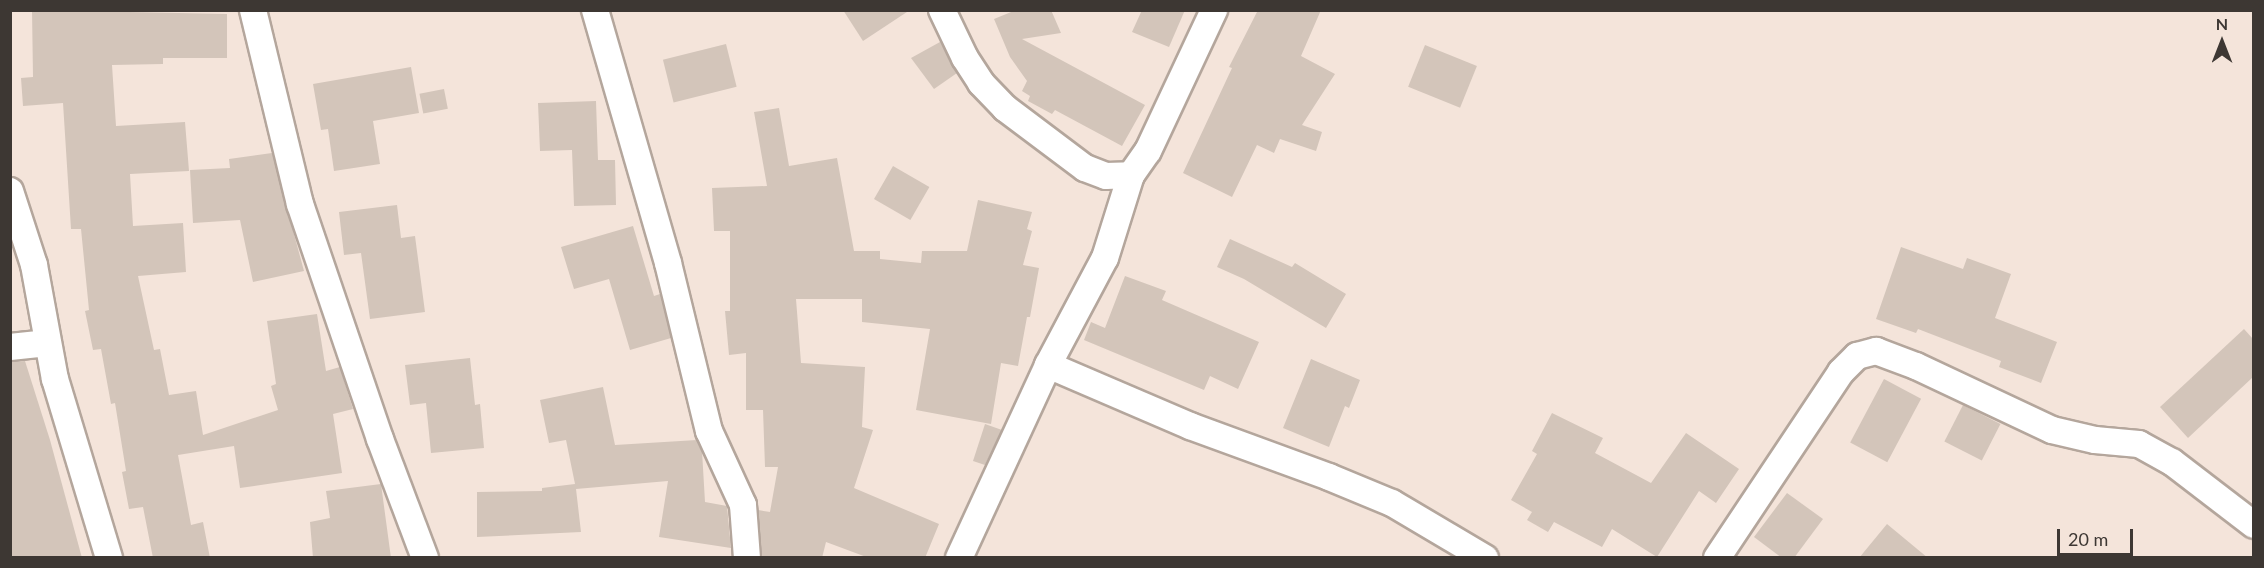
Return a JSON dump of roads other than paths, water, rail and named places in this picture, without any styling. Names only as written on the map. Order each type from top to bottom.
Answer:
[{"type":"street","points":[[253,10],[300,204],[380,439],[425,558]]},
{"type":"street","points":[[596,10],[668,263],[709,431],[742,505],[747,558]]},
{"type":"street","points":[[942,10],[965,58],[981,83],[1005,108],[1085,168],[1118,176]]},
{"type":"street","points":[[1118,176],[1148,151],[1214,10]]},
{"type":"street","points":[[959,558],[1048,364],[1105,258],[1118,222],[1118,176]]},
{"type":"street","points":[[10,191],[34,266],[55,379],[109,558]]},
{"type":"street","points":[[10,347],[48,343]]},
{"type":"street","points":[[1717,558],[1841,372],[1857,356],[1876,351],[1916,366],[2052,430],[2096,440],[2139,444],[2172,462],[2253,525]]},
{"type":"street","points":[[1048,364],[1190,426],[1329,477],[1392,503],[1485,558]]}]
